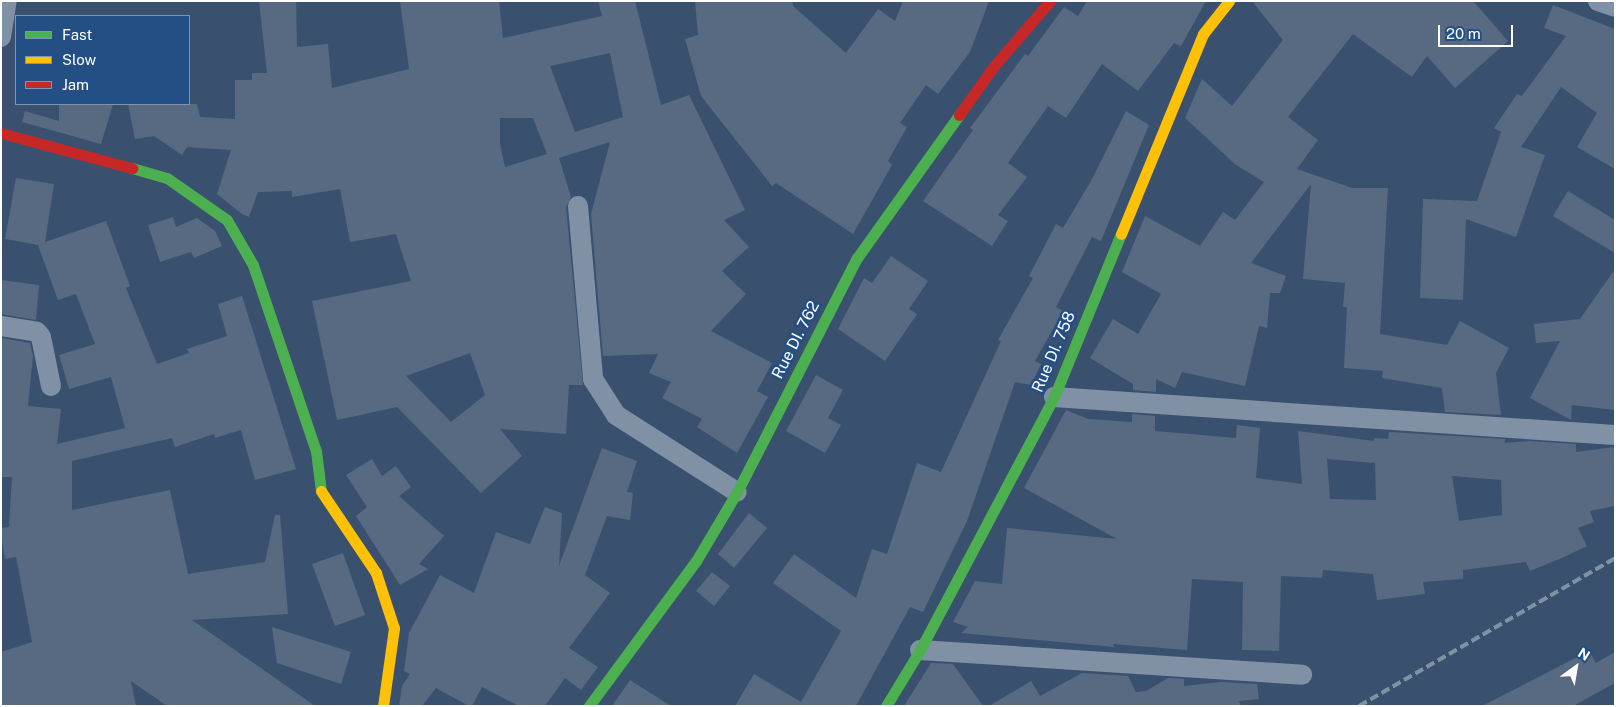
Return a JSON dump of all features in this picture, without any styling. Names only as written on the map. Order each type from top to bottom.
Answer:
[{"type":"street","points":[[1,37],[7,1]]},
{"type":"street","name":"Rue DI. 762","points":[[589,706],[696,561],[737,492],[857,258],[994,66],[1050,1]]},
{"type":"street","name":"Rue DI. 758","points":[[886,706],[920,650],[1054,397],[1203,34],[1229,1]]},
{"type":"street","points":[[1598,1],[1615,7]]},
{"type":"street","points":[[1,133],[167,178],[226,220],[253,265],[316,451],[318,487],[376,572],[394,628],[383,706]]},
{"type":"street","points":[[578,206],[592,379],[616,415],[737,492]]},
{"type":"street","points":[[1,326],[37,332],[41,337],[51,386]]},
{"type":"street","points":[[1054,397],[1615,435]]},
{"type":"street","points":[[920,650],[1302,675]]},
{"type":"building","points":[[259,1],[296,1],[297,47],[328,44],[332,88],[409,69],[400,1],[499,1],[503,38],[602,16],[598,1],[635,1],[661,105],[689,95],[745,210],[724,220],[749,247],[722,271],[746,294],[711,331],[772,363],[757,391],[768,397],[737,453],[697,427],[702,419],[662,398],[671,382],[649,373],[658,354],[603,356],[591,214],[610,142],[559,158],[571,197],[566,207],[583,385],[569,385],[566,434],[500,429],[522,456],[481,493],[397,407],[337,420],[312,301],[411,281],[396,234],[350,242],[340,189],[292,197],[292,191],[258,192],[249,217],[242,214],[217,194],[231,150],[187,147],[182,155],[154,136],[135,139],[128,105],[197,104],[200,117],[235,119],[235,80],[252,80],[252,73],[267,73]],"holes":[[[610,53],[623,117],[575,132],[550,66]],[[500,118],[533,118],[547,154],[505,167],[500,144]],[[470,353],[485,395],[451,422],[406,376]]]},
{"type":"building","points":[[695,1],[792,1],[793,6],[846,53],[878,9],[895,21],[903,1],[989,1],[970,52],[938,94],[926,85],[900,123],[907,127],[888,161],[892,165],[853,234],[776,183],[772,186],[701,96],[685,39],[698,35]]},
{"type":"building","points":[[1087,1],[1206,1],[1181,46],[1174,43],[1138,91],[1102,64],[1066,118],[1048,106],[1008,163],[1027,177],[998,215],[1008,221],[992,246],[923,201],[973,130],[970,128],[1025,54],[1028,56],[1064,7],[1078,16]]},
{"type":"building","points":[[1252,1],[1473,1],[1508,41],[1455,88],[1427,56],[1412,77],[1353,34],[1288,117],[1318,140],[1297,169],[1352,188],[1388,188],[1380,334],[1447,345],[1460,321],[1509,348],[1496,373],[1501,415],[1445,412],[1442,388],[1382,378],[1383,371],[1344,368],[1347,307],[1343,307],[1345,283],[1303,279],[1311,184],[1251,263],[1286,276],[1280,293],[1270,293],[1267,328],[1259,326],[1245,386],[1182,372],[1175,388],[1156,379],[1156,392],[1133,390],[1133,384],[1090,358],[1113,319],[1138,334],[1161,294],[1122,272],[1145,216],[1200,246],[1223,212],[1235,220],[1264,182],[1236,165],[1185,118],[1202,79],[1232,106],[1283,40]]},
{"type":"building","points":[[1553,5],[1615,29],[1615,169],[1577,147],[1597,113],[1561,87],[1521,147],[1545,155],[1516,237],[1466,219],[1463,300],[1420,298],[1423,199],[1477,201],[1501,132],[1494,128],[1517,94],[1522,96],[1566,36],[1544,28]]},
{"type":"building","points":[[59,105],[113,105],[101,144],[22,122],[25,111],[59,121]]},
{"type":"building","points":[[1126,111],[1149,125],[1101,241],[1092,237],[1056,307],[1063,311],[1035,361],[1041,364],[1031,385],[1015,382],[967,521],[923,612],[910,607],[856,706],[735,706],[754,674],[801,702],[841,631],[773,583],[794,554],[856,598],[872,549],[887,554],[917,463],[941,472],[1001,341],[998,340],[1033,278],[1029,276],[1056,224],[1063,228],[1091,181]]},
{"type":"building","points":[[16,178],[54,184],[45,242],[106,221],[130,286],[126,288],[157,364],[189,353],[187,349],[227,336],[218,304],[242,296],[296,469],[255,480],[241,430],[215,438],[214,434],[175,447],[172,438],[72,461],[72,510],[170,490],[188,574],[265,562],[275,515],[280,515],[288,614],[192,620],[315,706],[167,706],[131,681],[136,706],[1,706],[1,652],[32,642],[16,557],[5,559],[1,534],[1,528],[9,527],[12,477],[1,477],[1,338],[30,343],[33,356],[28,406],[61,409],[57,444],[125,428],[111,377],[69,389],[59,355],[95,344],[76,294],[58,300],[38,245],[5,239]]},
{"type":"building","points":[[1568,191],[1615,220],[1615,253],[1553,216]]},
{"type":"building","points":[[173,217],[176,227],[197,218],[215,231],[222,246],[194,258],[191,252],[160,262],[148,225]]},
{"type":"building","points":[[891,256],[928,281],[909,309],[917,314],[885,361],[838,329],[864,278],[872,283]]},
{"type":"building","points":[[1615,269],[1615,410],[1572,405],[1571,420],[1530,398],[1560,341],[1536,343],[1534,324],[1580,319]]},
{"type":"building","points":[[1,280],[39,285],[36,320],[1,314]]},
{"type":"building","points":[[816,375],[843,390],[828,418],[841,425],[825,453],[786,431]]},
{"type":"building","points":[[1066,410],[1088,419],[1132,422],[1132,414],[1155,416],[1155,431],[1236,438],[1237,425],[1260,428],[1256,478],[1302,484],[1298,431],[1374,441],[1374,438],[1388,439],[1389,432],[1505,439],[1505,443],[1530,441],[1576,444],[1576,452],[1615,447],[1615,506],[1590,511],[1594,522],[1578,528],[1587,546],[1530,571],[1526,562],[1463,570],[1463,579],[1423,582],[1425,594],[1377,600],[1373,574],[1323,570],[1322,578],[1281,576],[1279,651],[1242,650],[1243,582],[1192,579],[1187,650],[1113,644],[1114,647],[961,633],[968,627],[953,622],[975,581],[1002,584],[1007,528],[1117,539],[1024,488]],"holes":[[[1327,459],[1375,463],[1376,500],[1330,499]],[[1452,476],[1501,480],[1502,515],[1459,521]]]},
{"type":"building","points":[[602,448],[637,461],[627,492],[633,493],[630,520],[607,516],[585,575],[610,593],[569,648],[598,667],[581,690],[565,678],[545,706],[519,706],[482,687],[472,706],[469,706],[436,688],[422,706],[399,706],[402,686],[410,674],[404,671],[409,633],[440,575],[474,593],[496,532],[530,544],[545,507],[562,513],[559,566]]},
{"type":"building","points":[[372,459],[382,476],[396,466],[411,487],[399,496],[444,536],[419,564],[428,569],[400,585],[356,516],[367,507],[346,475]]},
{"type":"building","points":[[749,513],[767,528],[734,568],[718,554]]},
{"type":"building","points":[[343,553],[365,615],[335,626],[312,564]]},
{"type":"building","points":[[712,572],[730,586],[714,606],[696,591]]},
{"type":"building","points":[[272,627],[351,652],[341,684],[277,663]]},
{"type":"building","points":[[1589,651],[1596,663],[1615,652],[1615,683],[1573,706],[1482,706]]},
{"type":"building","points":[[931,663],[953,664],[983,706],[904,706]]},
{"type":"building","points":[[1082,673],[1128,676],[1136,692],[1146,691],[1168,678],[1184,679],[1184,686],[1221,682],[1257,684],[1259,699],[1239,701],[1241,706],[989,706],[1031,681],[1040,696]]},
{"type":"building","points":[[630,680],[671,706],[612,706]]},
{"type":"railway","points":[[1359,706],[1615,558]]},
{"type":"traffic: fast","points":[[589,706],[696,561],[737,492],[857,258],[959,115]]},
{"type":"traffic: fast","points":[[132,168],[167,178],[227,220],[253,265],[316,451],[321,491]]},
{"type":"traffic: fast","points":[[886,706],[920,650],[1054,397],[1121,234]]},
{"type":"traffic: slow","points":[[1121,234],[1203,34],[1229,1]]},
{"type":"traffic: slow","points":[[321,491],[376,573],[394,628],[383,706]]},
{"type":"traffic: jam","points":[[959,115],[994,66],[1050,1]]},
{"type":"traffic: jam","points":[[1,133],[132,168]]}]
